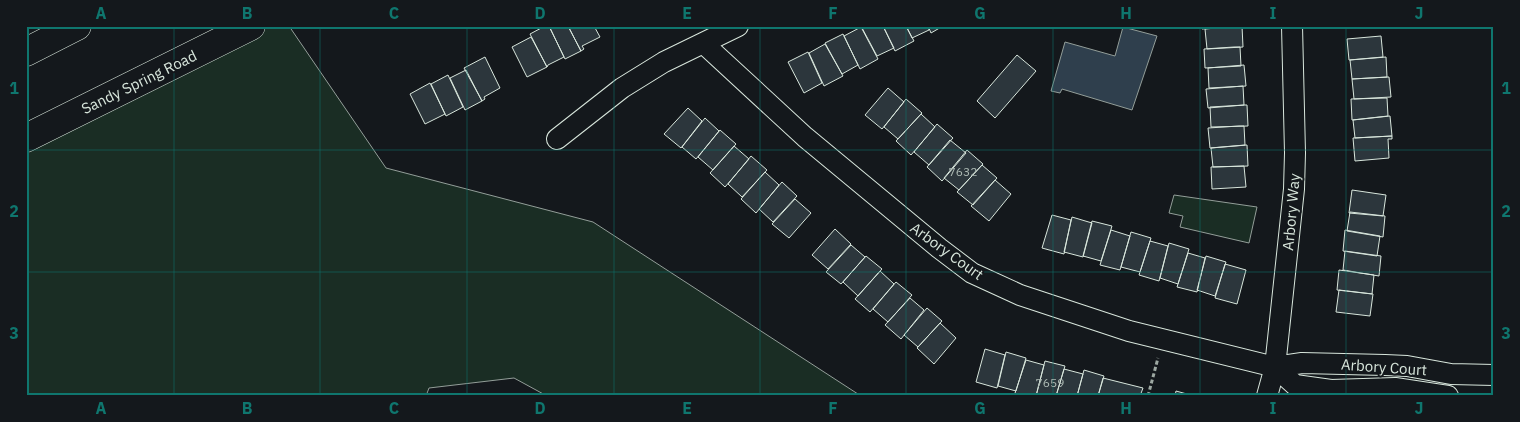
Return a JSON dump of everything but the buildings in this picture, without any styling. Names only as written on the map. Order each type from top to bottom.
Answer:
[{"type":"main road","points":[[26,52],[77,26]]},
{"type":"main road","name":"Sandy Spring Road","points":[[26,138],[251,26]]},
{"type":"street","points":[[557,139],[622,88],[664,62],[738,26]]},
{"type":"street","name":"Arbory Way","points":[[1267,396],[1275,367],[1294,180],[1292,26]]},
{"type":"street","name":"Arbory Court","points":[[703,43],[805,137],[939,248],[972,273],[1020,295],[1129,331],[1275,367],[1302,362],[1407,366],[1451,374],[1494,375]]},
{"type":"street","name":"Arbory Court","points":[[1275,367],[1295,385],[1331,390],[1395,388],[1448,396]]},
{"type":"path","points":[[1148,396],[1163,339]]},
{"type":"green space","points":[[251,26],[289,26],[386,168],[593,222],[861,396],[547,396],[514,378],[429,388],[426,396],[26,396],[26,138]]},
{"type":"green space","points":[[1174,195],[1257,207],[1249,243],[1180,227],[1183,216],[1169,213]]},
{"type":"water","points":[[1123,27],[1157,36],[1132,110],[1062,89],[1060,93],[1051,91],[1065,42],[1115,56]]}]
